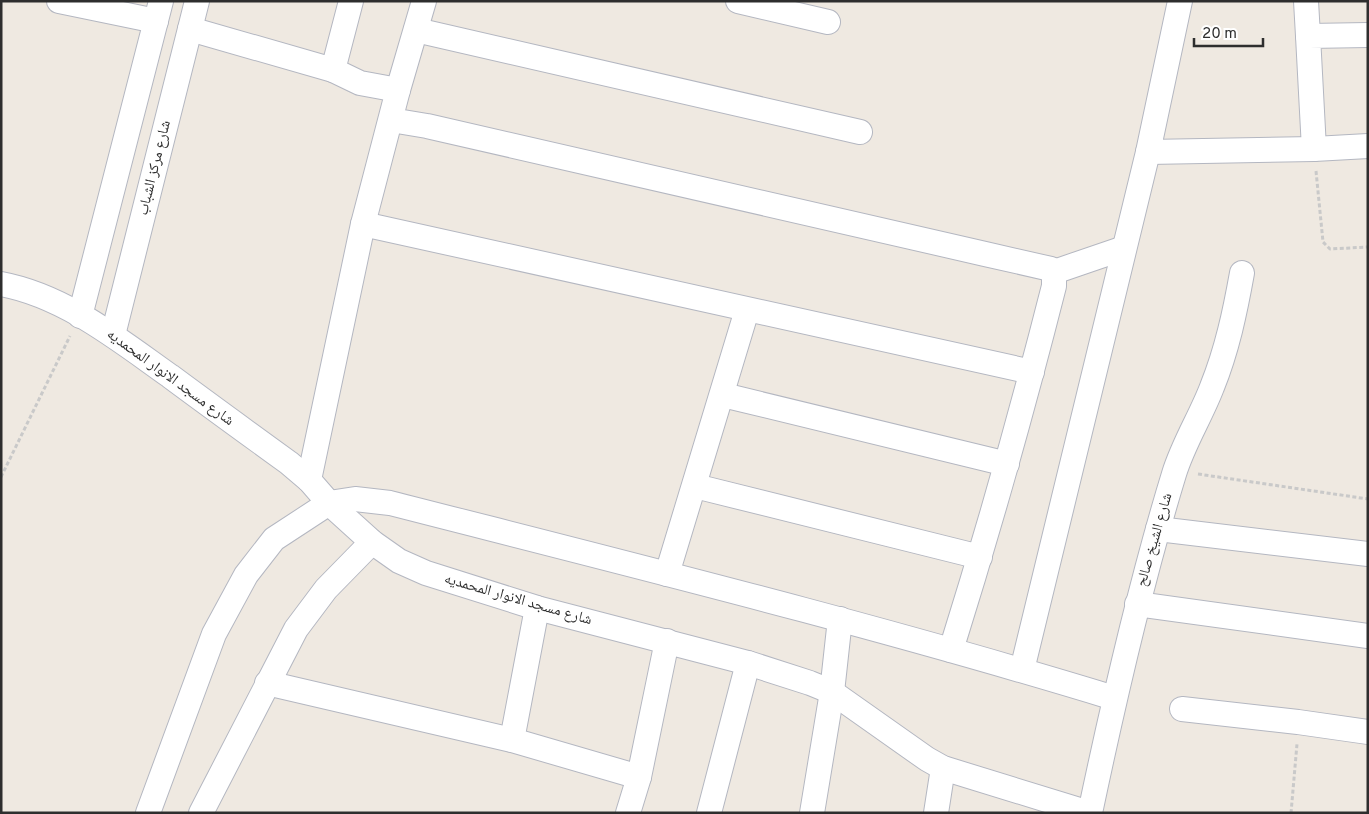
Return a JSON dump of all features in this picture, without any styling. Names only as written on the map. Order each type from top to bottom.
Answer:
[{"type":"street","points":[[59,1],[158,11],[80,316]]},
{"type":"street","name":"شارع مركز الشباب","points":[[113,335],[197,1]]},
{"type":"street","points":[[333,70],[350,1]]},
{"type":"street","points":[[309,480],[364,224],[398,90],[424,1]]},
{"type":"street","points":[[738,1],[828,22]]},
{"type":"street","points":[[1022,670],[1148,152],[1180,1]]},
{"type":"street","points":[[1306,1],[1314,149]]},
{"type":"street","points":[[190,29],[333,70],[360,82],[398,90]]},
{"type":"street","points":[[416,30],[860,132]]},
{"type":"street","points":[[1308,36],[1368,35]]},
{"type":"street","points":[[391,120],[1051,269],[1054,272]]},
{"type":"street","points":[[1148,152],[1314,149],[1368,146]]},
{"type":"street","points":[[364,224],[1032,372]]},
{"type":"street","points":[[1054,272],[1124,248]]},
{"type":"street","points":[[951,650],[1007,464],[1054,286],[1054,272]]},
{"type":"street","name":"شارع الشيخ صالح","points":[[1090,813],[1114,698],[1158,529],[1175,471],[1219,370],[1230,333],[1242,273]]},
{"type":"street","name":"شارع مسجد الانوار المحمديه","points":[[2,281],[44,297],[113,335],[289,463],[372,542],[399,562],[426,573],[537,608],[748,662],[810,683],[832,692],[927,759],[943,768],[1090,813]]},
{"type":"street","points":[[667,574],[723,395],[747,310]]},
{"type":"street","points":[[723,395],[1007,464]]},
{"type":"street","points":[[695,486],[980,557]]},
{"type":"street","points":[[148,813],[214,634],[246,575],[274,539],[329,502],[355,499],[390,503],[840,619],[1114,698]]},
{"type":"street","points":[[1158,529],[1368,554]]},
{"type":"street","points":[[201,813],[296,629],[321,596],[372,542]]},
{"type":"street","points":[[1137,604],[1368,636]]},
{"type":"street","points":[[512,740],[537,608]]},
{"type":"street","points":[[812,813],[832,692],[840,619]]},
{"type":"street","points":[[628,813],[639,777],[667,641]]},
{"type":"street","points":[[710,813],[748,662]]},
{"type":"street","points":[[267,683],[512,740],[639,777]]},
{"type":"street","points":[[1182,709],[1368,732]]},
{"type":"street","points":[[936,813],[943,768]]},
{"type":"path","points":[[1314,149],[1323,242],[1330,249],[1368,247]]},
{"type":"path","points":[[1,477],[80,316]]},
{"type":"path","points":[[1175,471],[1368,499]]},
{"type":"path","points":[[1291,813],[1298,722]]}]
